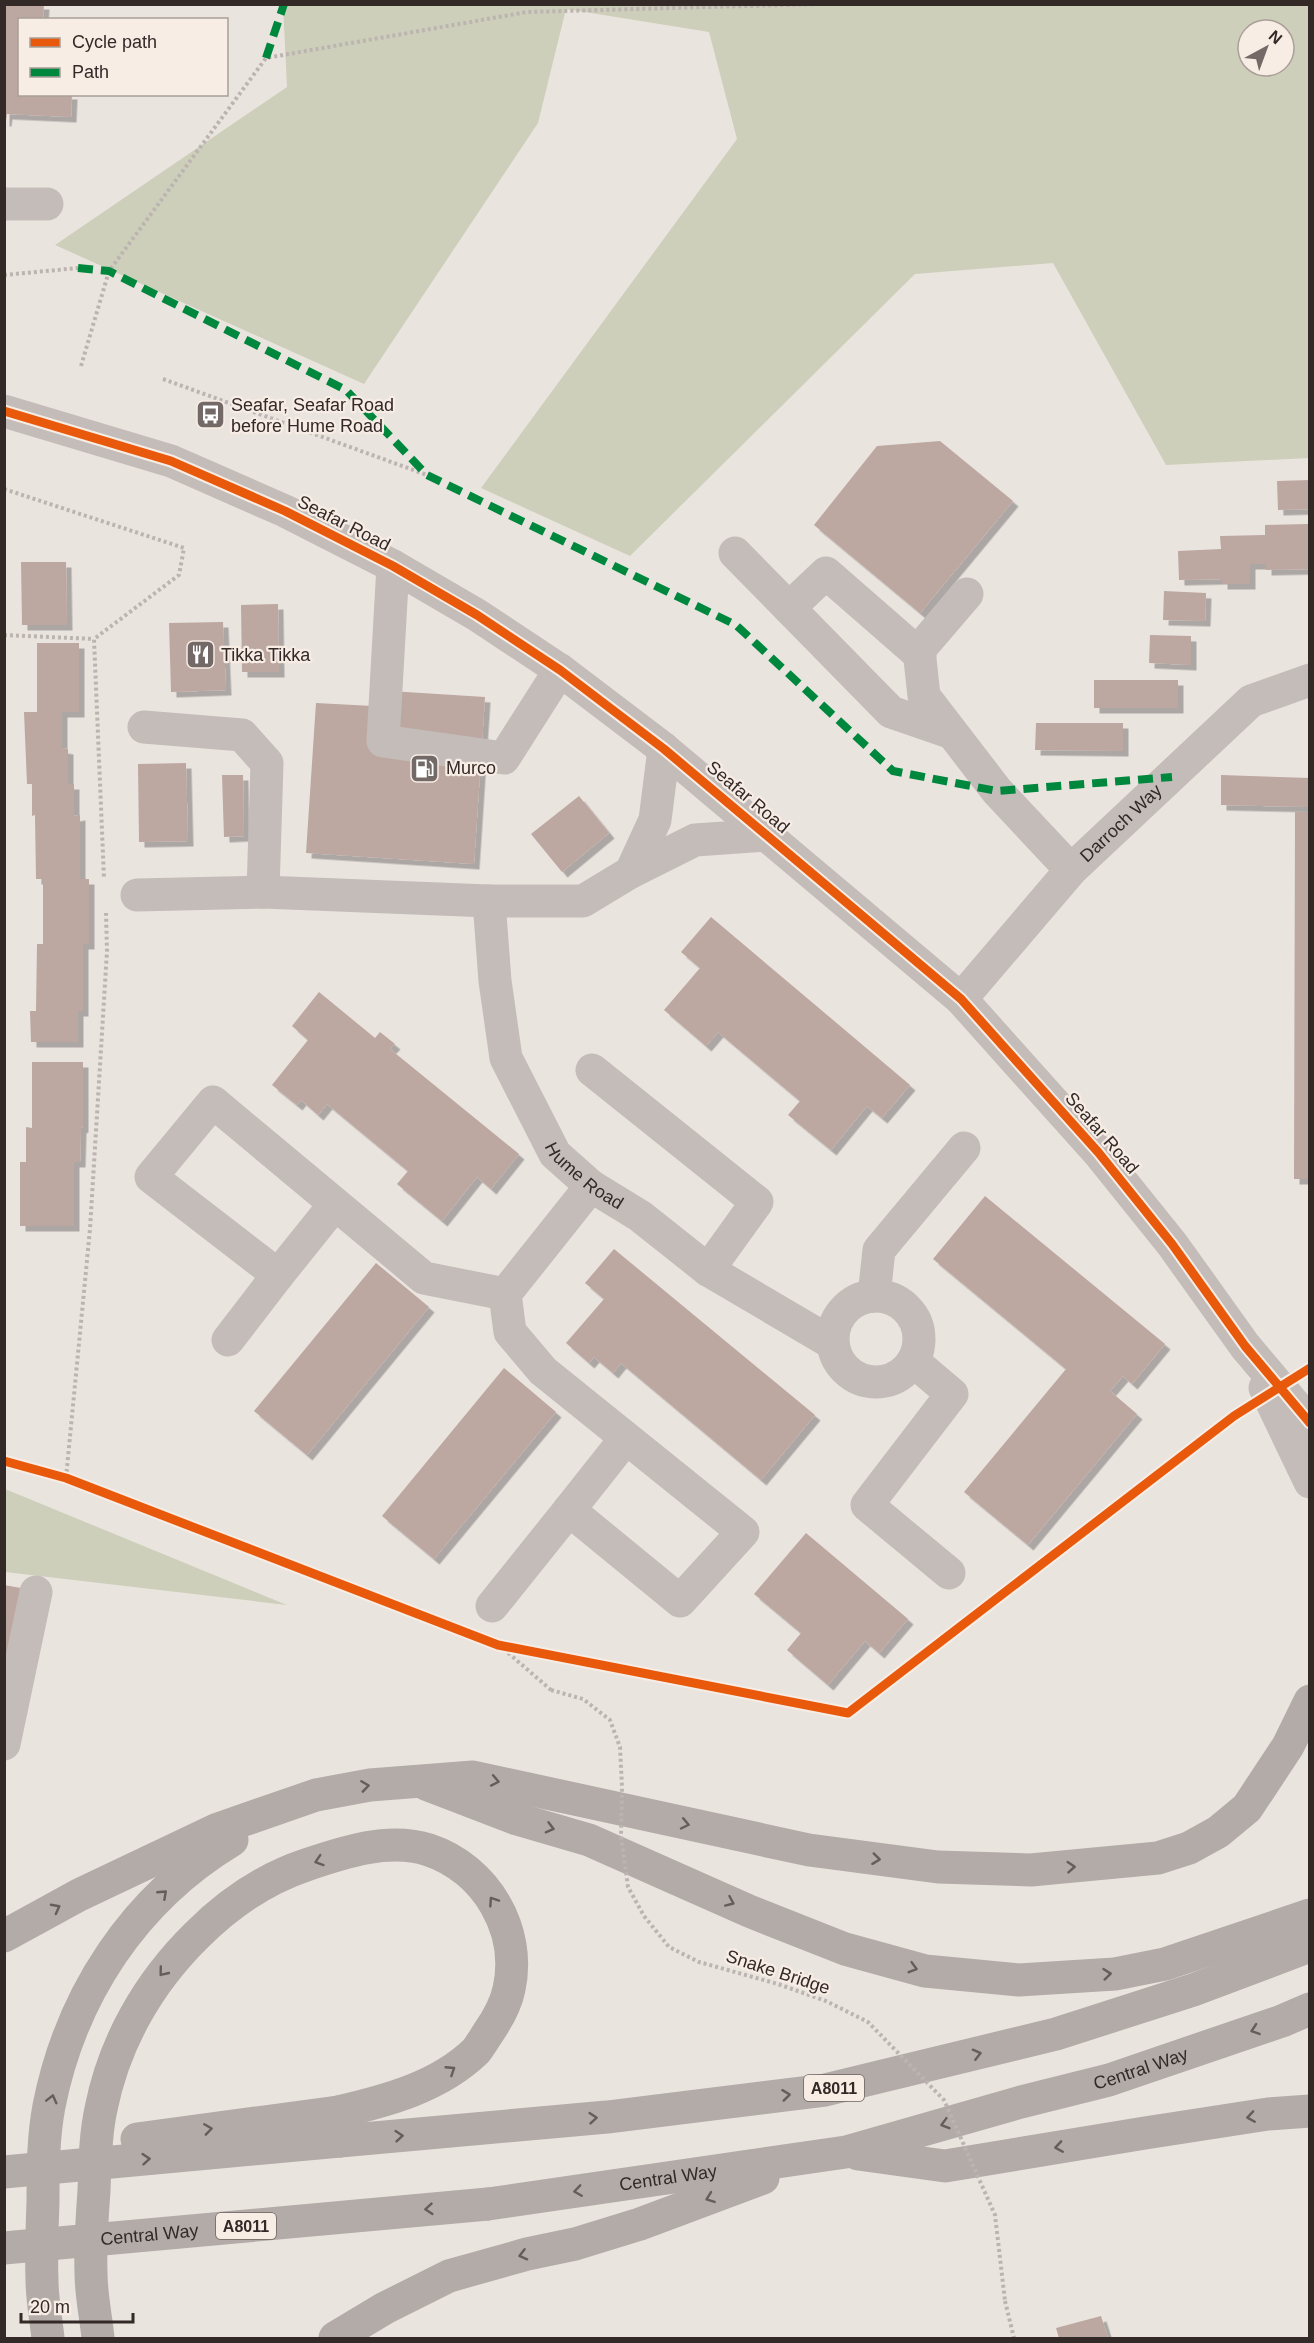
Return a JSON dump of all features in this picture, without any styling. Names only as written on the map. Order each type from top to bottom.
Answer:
[{"type":"main road","points":[[4,1936],[79,1895],[218,1830],[316,1796],[360,1787],[473,1777],[809,1850],[927,1866],[1030,1870],[1158,1858],[1189,1848],[1218,1832],[1247,1808],[1288,1746],[1310,1701]]},
{"type":"main road","points":[[416,1781],[517,1819],[589,1840],[749,1911],[844,1949],[925,1971],[1019,1980],[1115,1974],[1183,1958],[1310,1915]]},
{"type":"main road","points":[[48,2338],[42,2281],[43,2159],[49,2107],[64,2052],[78,2013],[118,1943],[144,1911],[161,1895],[214,1850],[316,1796]]},
{"type":"main road","points":[[4,2156],[339,2127],[410,2092],[452,2070],[477,2049],[496,2022],[509,1990],[513,1960],[508,1930],[495,1903],[477,1880],[454,1862],[429,1850],[402,1845],[371,1847],[298,1868],[263,1883],[236,1901],[177,1955],[156,1980],[139,2008],[109,2073],[100,2112],[93,2199],[91,2274],[98,2338]]},
{"type":"main road","name":"A8011","points":[[4,2172],[339,2127],[607,2117],[825,2090],[1056,2034],[1193,1990],[1310,1946]]},
{"type":"main road","name":"Central Way","points":[[4,2248],[488,2204],[835,2154],[1109,2080],[1282,2021],[1310,2009]]},
{"type":"main road","points":[[335,2338],[385,2308],[449,2276],[618,2231],[835,2154],[945,2166],[1168,2129],[1268,2114],[1310,2111]]},
{"type":"street","points":[[4,204],[47,204]]},
{"type":"street","name":"Seafar Road","points":[[4,411],[171,461],[285,511],[393,566],[477,615],[560,670],[664,749],[961,999],[1098,1152],[1172,1244],[1245,1346],[1310,1423]]},
{"type":"street","points":[[735,553],[891,712],[952,733]]},
{"type":"street","points":[[393,566],[383,741],[504,758],[560,670]]},
{"type":"street","points":[[789,608],[826,573],[920,655]]},
{"type":"street","points":[[967,594],[920,650],[924,696],[997,791],[1071,870]]},
{"type":"street","name":"Darroch Way","points":[[961,999],[1071,870],[1251,701],[1310,680]]},
{"type":"street","points":[[144,727],[242,735],[267,763],[263,892]]},
{"type":"street","points":[[631,873],[655,820],[664,749]]},
{"type":"street","points":[[137,895],[263,892],[489,901],[583,901],[695,840],[768,835]]},
{"type":"street","name":"Hume Road","points":[[489,901],[495,981],[506,1058],[555,1155],[591,1186],[640,1216],[708,1270],[832,1343]]},
{"type":"street","points":[[592,1070],[757,1202],[708,1270]]},
{"type":"street","points":[[278,1275],[151,1177],[213,1102],[424,1278],[505,1294]]},
{"type":"street","points":[[874,1296],[879,1250],[964,1149]]},
{"type":"street","points":[[569,1510],[680,1601],[743,1532],[543,1371],[510,1332],[505,1294],[591,1186]]},
{"type":"street","points":[[228,1340],[335,1204]]},
{"type":"street","points":[[874,1296],[895,1300],[901,1304],[918,1326],[920,1341],[909,1368],[898,1377],[885,1382],[870,1383],[856,1378],[844,1369],[836,1357],[832,1343],[833,1329],[839,1316],[848,1305],[861,1298],[874,1296]]},
{"type":"street","name":"Seafar Road","points":[[1245,1346],[1310,1482]]},
{"type":"street","points":[[913,1361],[952,1394],[867,1505],[949,1573]]},
{"type":"street","points":[[492,1606],[626,1438]]},
{"type":"street","points":[[4,1744],[36,1592]]},
{"type":"street","points":[[1310,1725],[1310,1745]]},
{"type":"path","points":[[81,366],[109,271],[266,58],[527,12],[819,4]]},
{"type":"path","points":[[4,275],[78,268]]},
{"type":"path","points":[[163,379],[427,475]]},
{"type":"path","points":[[4,489],[184,548],[179,575],[94,639],[4,635]]},
{"type":"path","points":[[94,639],[105,882]]},
{"type":"path","points":[[66,1478],[90,1229],[107,951],[105,905]]},
{"type":"green space","points":[[283,5],[1309,5],[1309,458],[1166,465],[1053,263],[915,274],[630,556],[481,488],[737,139],[709,32],[566,9],[538,123],[364,384],[55,245],[287,87]]},
{"type":"green space","points":[[5,1489],[287,1605],[5,1572]]},
{"type":"building","points":[[4,4],[44,4],[43,18],[18,18],[18,96],[72,96],[71,117],[7,114],[6,121],[4,121]]},
{"type":"building","points":[[940,441],[1013,501],[920,613],[814,525],[877,446]]},
{"type":"building","points":[[1310,480],[1310,509],[1278,510],[1277,481]]},
{"type":"building","points":[[1308,524],[1310,569],[1266,570],[1266,564],[1250,564],[1250,584],[1222,584],[1222,579],[1179,580],[1178,551],[1221,549],[1220,536],[1265,535],[1265,525]]},
{"type":"building","points":[[21,562],[66,562],[67,625],[22,625]]},
{"type":"building","points":[[1164,591],[1206,593],[1205,621],[1163,620]]},
{"type":"building","points":[[278,604],[279,672],[242,672],[241,605]]},
{"type":"building","points":[[223,622],[226,690],[171,692],[169,623]]},
{"type":"building","points":[[1150,635],[1191,636],[1191,665],[1149,663]]},
{"type":"building","points":[[37,643],[79,643],[79,712],[62,712],[62,748],[68,749],[68,784],[74,784],[74,816],[80,815],[80,879],[89,879],[89,944],[83,944],[83,1011],[78,1011],[78,1042],[31,1042],[30,1011],[36,1011],[37,944],[43,944],[43,879],[36,879],[35,815],[32,816],[32,784],[27,784],[24,712],[37,712]]},
{"type":"building","points":[[1094,680],[1178,680],[1178,708],[1094,708]]},
{"type":"building","points":[[374,690],[485,697],[474,864],[306,853],[316,703],[373,706]]},
{"type":"building","points":[[1036,723],[1123,723],[1123,751],[1035,750]]},
{"type":"building","points":[[186,763],[188,841],[139,842],[138,764]]},
{"type":"building","points":[[222,775],[243,775],[244,836],[224,837]]},
{"type":"building","points":[[1221,775],[1310,778],[1310,807],[1221,805]]},
{"type":"building","points":[[579,796],[609,833],[562,872],[531,834]]},
{"type":"building","points":[[1295,812],[1310,812],[1310,1179],[1294,1179]]},
{"type":"building","points":[[711,917],[910,1085],[882,1118],[867,1106],[831,1150],[788,1115],[800,1101],[718,1032],[706,1046],[664,1010],[700,968],[681,952]]},
{"type":"building","points":[[319,992],[375,1038],[380,1032],[395,1044],[390,1049],[519,1154],[491,1189],[477,1177],[442,1221],[397,1184],[408,1171],[327,1104],[318,1115],[301,1100],[297,1105],[272,1085],[308,1040],[292,1026]]},
{"type":"building","points":[[32,1062],[83,1062],[83,1127],[81,1128],[80,1162],[74,1162],[74,1226],[20,1226],[20,1162],[26,1162],[26,1127],[32,1128]]},
{"type":"building","points":[[985,1196],[1165,1344],[1132,1384],[1123,1376],[1110,1391],[1137,1414],[1028,1545],[964,1492],[1066,1369],[933,1259]]},
{"type":"building","points":[[614,1249],[815,1415],[761,1480],[621,1363],[613,1373],[594,1357],[589,1363],[566,1343],[604,1299],[585,1283]]},
{"type":"building","points":[[376,1263],[429,1307],[307,1455],[254,1411]]},
{"type":"building","points":[[504,1368],[556,1412],[434,1559],[382,1516]]},
{"type":"building","points":[[806,1533],[908,1619],[879,1653],[865,1641],[828,1685],[787,1650],[801,1633],[754,1594]]},
{"type":"building","points":[[4,1585],[21,1588],[4,1675]]},
{"type":"building","points":[[1101,2316],[1108,2338],[1059,2338],[1056,2328]]},
{"type":"marked path","points":[[266,58],[284,4]]},
{"type":"marked path","points":[[78,268],[109,271],[346,390],[427,475],[736,625],[893,771],[997,791],[1172,777]]},
{"type":"cycle path","points":[[4,411],[171,461],[285,511],[393,566],[477,615],[560,670],[664,749],[961,999],[1098,1152],[1172,1244],[1245,1346],[1310,1423]]},
{"type":"cycle path","points":[[4,1461],[66,1478],[498,1645],[848,1713],[1234,1416],[1310,1368]]},
{"type":"place","name":"Seafar, Seafar Road before Hume Road","points":[[210,415]]},
{"type":"place","name":"Tikka Tikka","points":[[200,655]]},
{"type":"place","name":"Murco","points":[[425,768]]}]
